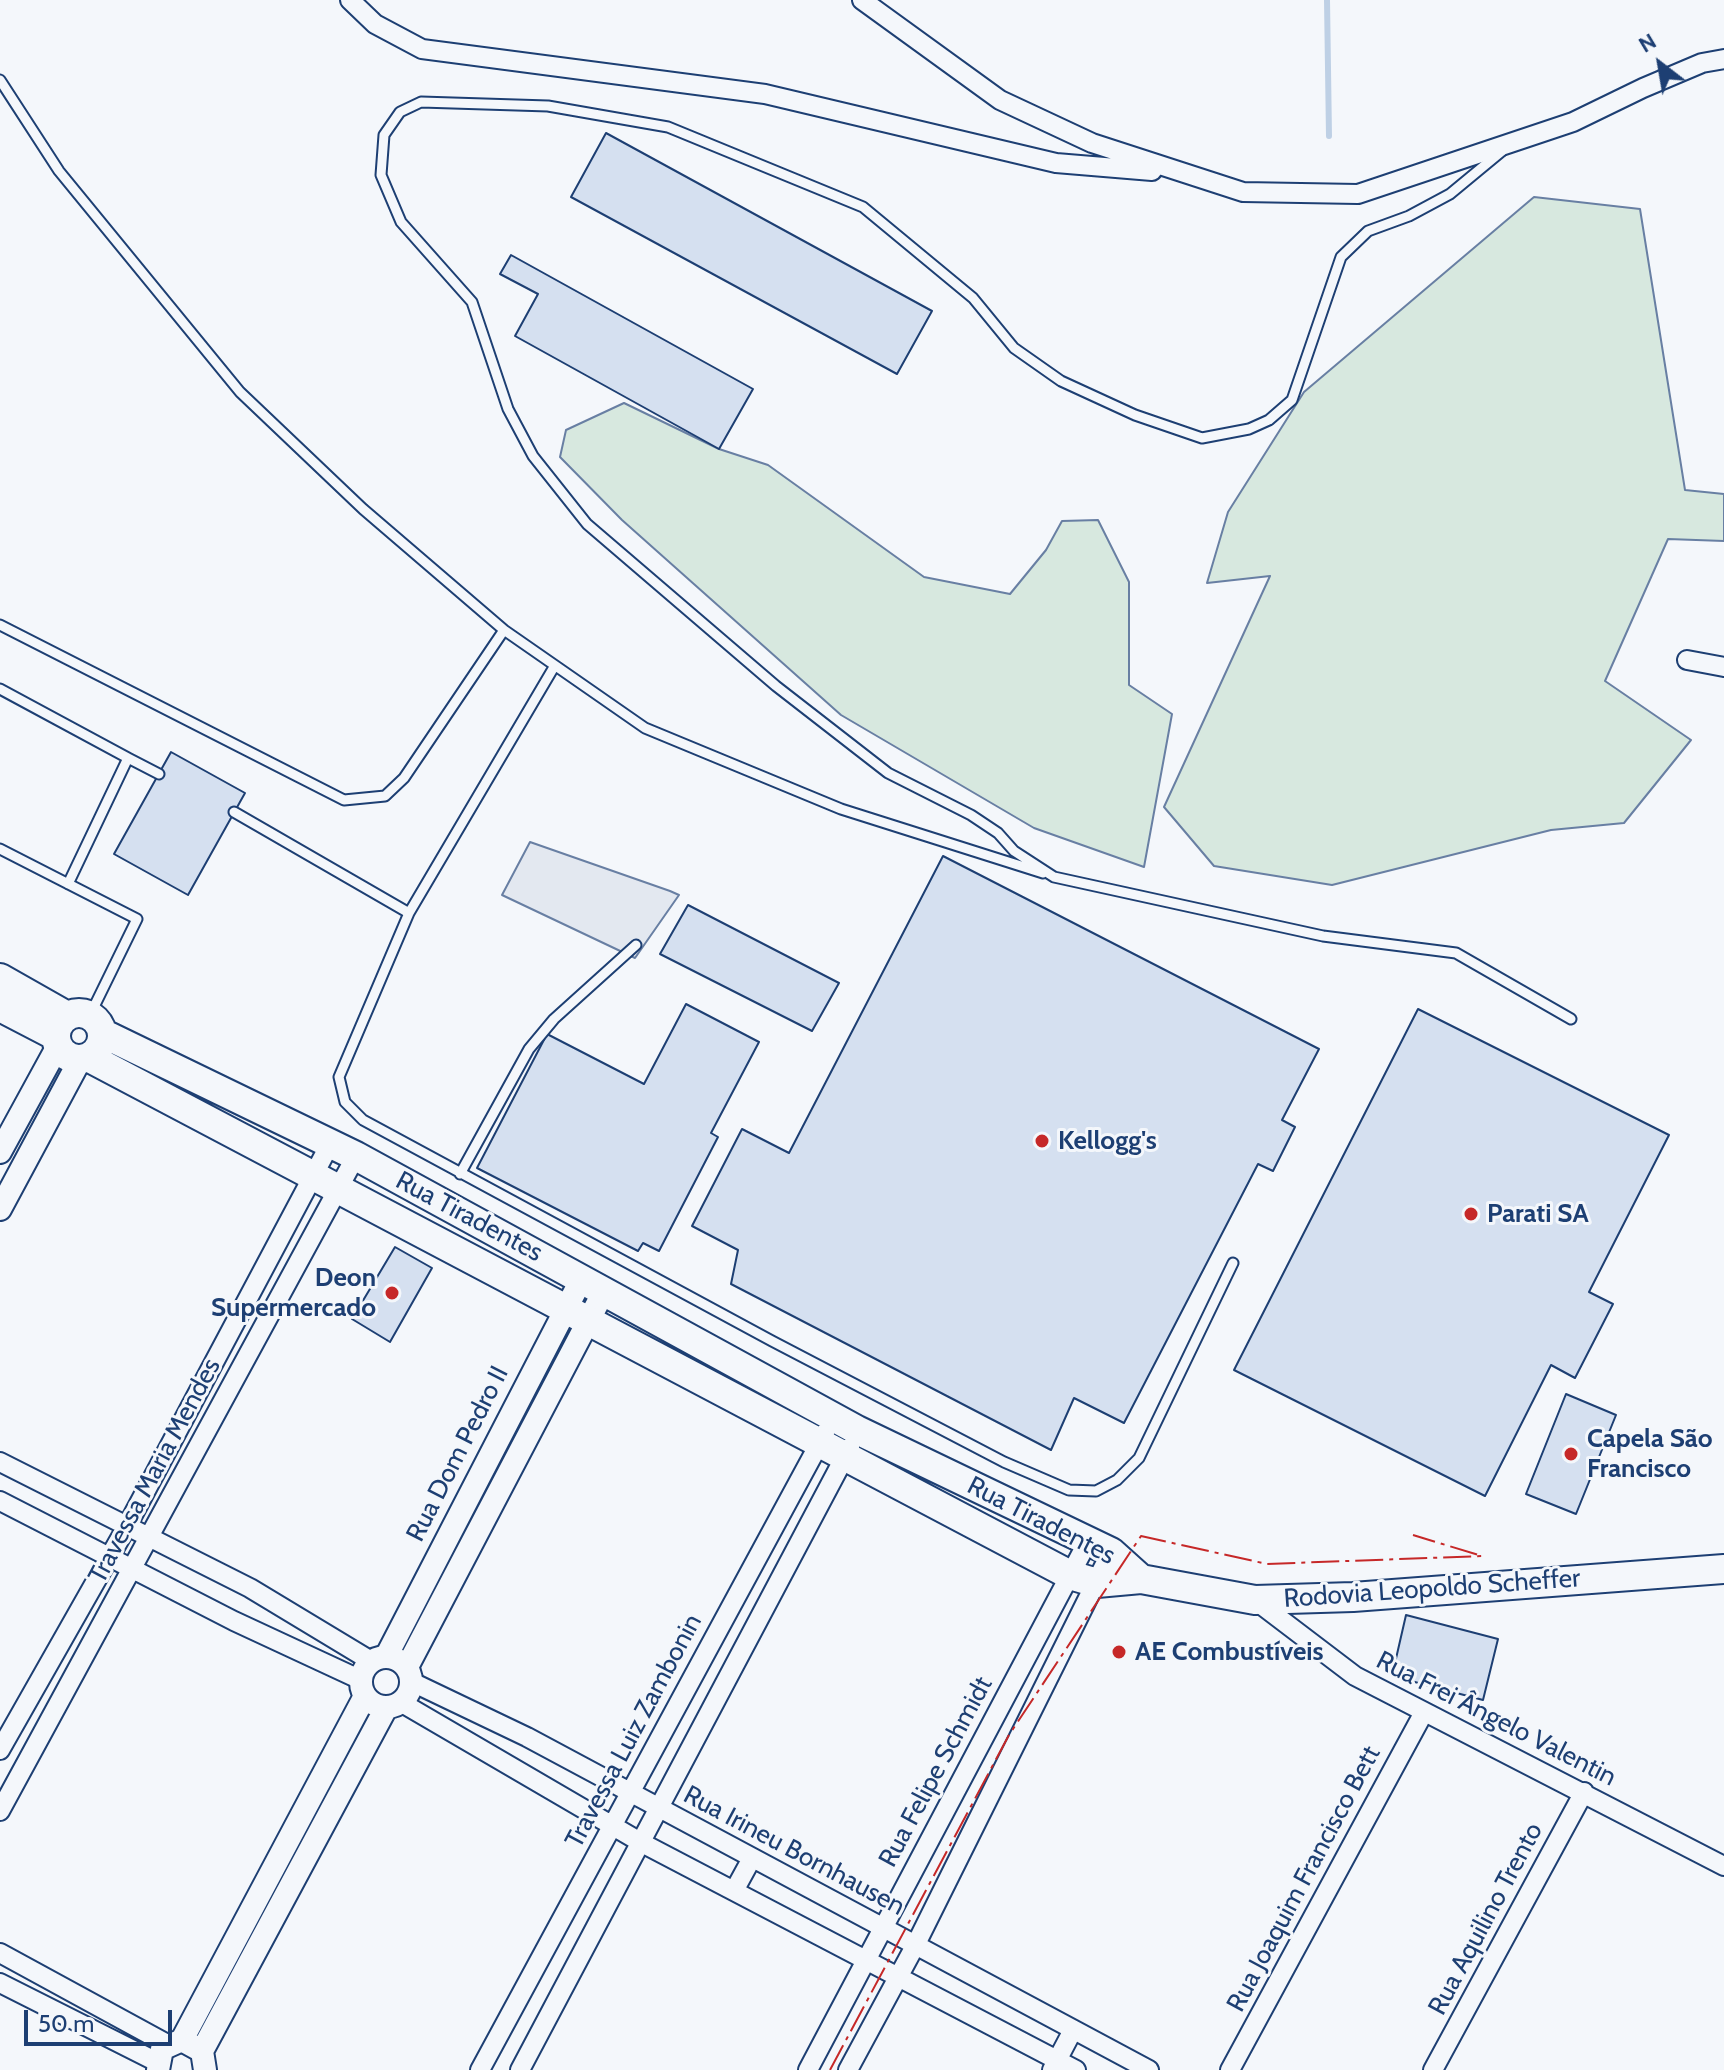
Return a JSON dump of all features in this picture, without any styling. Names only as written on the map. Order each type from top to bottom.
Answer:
[{"type":"main road","name":"Rua Tiradentes","points":[[0,978],[78,1037],[312,1175],[818,1443],[1084,1579],[1141,1579]]},
{"type":"main road","name":"Rua Tiradentes","points":[[0,1007],[78,1037],[356,1156],[846,1424],[1100,1547],[1141,1579]]},
{"type":"main road","name":"Rodovia Leopoldo Scheffer","points":[[1141,1579],[1255,1600],[1353,1597],[1724,1569]]},
{"type":"street","points":[[350,0],[375,24],[422,49],[765,94],[1056,163],[1183,174]]},
{"type":"street","points":[[862,0],[1000,100],[1092,143],[1243,192],[1358,194],[1573,122],[1702,63],[1724,59]]},
{"type":"street","points":[[1687,660],[1724,667]]},
{"type":"street","points":[[0,1152],[78,1037]]},
{"type":"street","points":[[0,1209],[78,1037]]},
{"type":"street","name":"Travessa Maria Mendes","points":[[0,1750],[126,1528],[330,1144]]},
{"type":"street","name":"Travessa Maria Mendes","points":[[0,1811],[150,1539],[283,1285],[356,1156]]},
{"type":"street","points":[[258,1277],[283,1285]]},
{"type":"street","name":"Rua Dom Pedro II","points":[[207,2064],[402,1690],[593,1284]]},
{"type":"street","name":"Rua Dom Pedro II","points":[[166,2054],[371,1673],[577,1315]]},
{"type":"street","points":[[520,2070],[846,1455],[846,1424]]},
{"type":"street","name":"Travessa Luiz Zambonin","points":[[480,2070],[632,1794],[818,1443],[846,1424]]},
{"type":"street","points":[[0,1462],[250,1588],[371,1673],[402,1690],[510,1769],[642,1843],[867,1960],[1054,2065],[1076,2070]]},
{"type":"street","points":[[0,1501],[234,1621],[371,1673]]},
{"type":"street","name":"Rua Felipe Schmidt","points":[[848,2070],[968,1839],[1100,1547]]},
{"type":"street","name":"Rua Felipe Schmidt","points":[[808,2070],[937,1824],[1084,1579],[1100,1547]]},
{"type":"street","points":[[752,1567],[778,1582]]},
{"type":"street","points":[[234,1621],[250,1588]]},
{"type":"street","name":"Rua Frei Ângelo Valentin","points":[[1255,1600],[1331,1660],[1423,1714],[1584,1792],[1724,1866]]},
{"type":"street","points":[[371,1673],[370,1702],[402,1690]]},
{"type":"street","name":"Rua Irineu Bornhausen","points":[[402,1690],[527,1737],[1149,2070]]},
{"type":"street","name":"Rua Joaquim Francisco Bett","points":[[1230,2070],[1423,1714]]},
{"type":"street","points":[[510,1769],[527,1737]]},
{"type":"street","name":"Rua Aquilino Trento","points":[[1433,2070],[1584,1792]]},
{"type":"street","points":[[937,1824],[968,1839]]},
{"type":"street","points":[[734,1891],[752,1858]]},
{"type":"street","points":[[0,1953],[166,2054]]},
{"type":"street","points":[[0,1983],[166,2054],[207,2064]]},
{"type":"street","points":[[1054,2065],[1073,2030]]},
{"type":"street","points":[[497,2038],[529,2053]]},
{"type":"lane","points":[[0,80],[59,171],[240,392],[363,509],[504,630],[645,728],[841,809],[1054,877],[1323,936],[1456,953],[1571,1019]]},
{"type":"lane","points":[[1054,877],[1014,851],[998,833],[971,815],[888,773],[776,686],[587,524],[533,456],[508,409],[472,302],[401,222],[381,175],[384,135],[400,112],[421,102],[548,106],[668,127],[863,207],[973,298],[1014,348],[1061,381],[1135,415],[1202,438],[1249,429],[1269,420],[1292,400],[1341,257],[1368,231],[1409,216],[1450,194],[1510,144]]},
{"type":"lane","points":[[0,625],[344,800],[385,796],[404,778],[504,630]]},
{"type":"lane","points":[[554,667],[409,913],[339,1077],[345,1102],[363,1120],[963,1440],[1069,1490],[1096,1491],[1117,1480],[1139,1458],[1233,1263]]},
{"type":"lane","points":[[0,689],[159,774]]},
{"type":"lane","points":[[68,884],[128,758]]},
{"type":"lane","points":[[234,812],[409,913]]},
{"type":"lane","points":[[0,849],[137,919],[78,1037]]},
{"type":"lane","points":[[460,1174],[529,1049],[554,1019],[636,945]]},
{"type":"shaded area","points":[[1534,197],[1640,209],[1685,490],[1724,494],[1724,541],[1668,539],[1605,681],[1691,740],[1624,823],[1551,830],[1332,885],[1214,866],[1164,807],[1270,576],[1207,583],[1228,512],[1304,392]]},
{"type":"shaded area","points":[[624,403],[719,449],[768,465],[924,577],[1010,594],[1046,550],[1062,521],[1098,520],[1129,582],[1129,685],[1172,714],[1144,867],[1034,828],[841,715],[622,520],[560,457],[566,430]]},
{"type":"shaded area","points":[[530,842],[679,895],[635,958],[502,895]]},
{"type":"building","points":[[606,133],[932,311],[897,374],[571,197]]},
{"type":"building","points":[[511,255],[753,389],[719,449],[515,336],[538,294],[500,274]]},
{"type":"building","points":[[171,752],[245,793],[188,895],[114,854]]},
{"type":"building","name":"Kellogg's","points":[[943,856],[1319,1049],[1282,1120],[1295,1127],[1273,1171],[1258,1164],[1124,1423],[1074,1398],[1051,1450],[731,1284],[738,1250],[692,1226],[742,1129],[789,1153]]},
{"type":"building","points":[[688,905],[839,983],[812,1031],[660,954]]},
{"type":"building","points":[[686,1004],[759,1042],[711,1133],[718,1137],[659,1251],[643,1243],[638,1251],[477,1168],[547,1034],[644,1084]]},
{"type":"building","name":"Parati SA","points":[[1418,1009],[1669,1135],[1589,1292],[1613,1304],[1575,1378],[1551,1365],[1485,1496],[1234,1370]]},
{"type":"building","name":"Deon Supermercado","points":[[395,1247],[432,1268],[390,1342],[352,1319]]},
{"type":"building","name":"Capela São Francisco","points":[[1566,1394],[1616,1415],[1576,1514],[1526,1494]]},
{"type":"building","points":[[1406,1615],[1498,1639],[1483,1700],[1392,1676]]},
{"type":"waterway","points":[[1327,0],[1329,136]]},
{"type":"power","points":[[830,2070],[1009,1735],[1141,1536],[1267,1564],[1482,1556],[1413,1535]]},
{"type":"place","name":"Kellogg's","points":[[1042,1141]]},
{"type":"place","name":"Parati SA","points":[[1471,1214]]},
{"type":"place","name":"Deon Supermercado","points":[[392,1293]]},
{"type":"place","name":"Capela São Francisco","points":[[1571,1454]]},
{"type":"place","name":"AE Combustíveis","points":[[1119,1652]]}]
